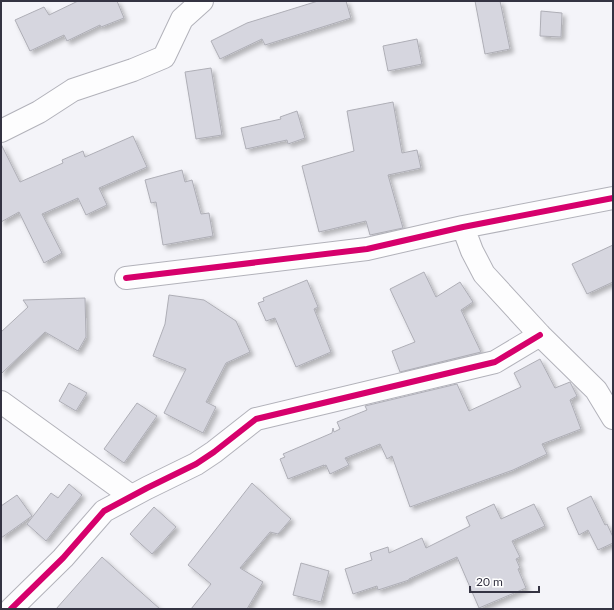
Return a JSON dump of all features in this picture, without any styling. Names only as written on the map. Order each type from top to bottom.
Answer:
[{"type":"street","points":[[1,131],[39,112],[73,90],[133,70],[164,57],[182,19],[202,1]]},
{"type":"street","points":[[126,278],[367,248],[463,227],[613,198]]},
{"type":"street","points":[[463,227],[472,251],[484,274],[540,336],[596,390],[613,418]]},
{"type":"street","points":[[11,609],[63,558],[104,512],[131,496],[196,464],[256,419],[496,362],[540,336]]},
{"type":"street","points":[[1,402],[131,496]]},
{"type":"building","points":[[78,1],[117,1],[124,18],[101,27],[100,25],[67,41],[64,35],[30,51],[15,20],[44,7],[49,15]]},
{"type":"building","points":[[318,1],[346,1],[351,18],[265,45],[262,39],[220,59],[211,41],[247,23]]},
{"type":"building","points":[[475,1],[500,1],[510,49],[485,54]]},
{"type":"building","points":[[541,11],[562,13],[561,37],[540,36]]},
{"type":"building","points":[[417,39],[422,64],[388,71],[383,46]]},
{"type":"building","points":[[211,68],[222,135],[196,139],[185,72]]},
{"type":"building","points":[[393,102],[402,153],[417,150],[421,168],[388,175],[403,228],[370,235],[366,221],[319,232],[302,166],[354,151],[347,111]]},
{"type":"building","points":[[297,111],[305,138],[288,144],[287,140],[246,149],[241,128],[281,119],[280,117]]},
{"type":"building","points":[[133,136],[147,167],[99,188],[107,205],[86,215],[78,198],[42,214],[62,253],[44,263],[19,212],[1,222],[1,144],[20,182],[63,163],[62,160],[83,151],[85,157]]},
{"type":"building","points":[[182,170],[185,182],[192,180],[201,214],[209,213],[213,236],[163,245],[156,202],[151,203],[145,180]]},
{"type":"building","points":[[613,245],[613,282],[587,294],[572,264]]},
{"type":"building","points":[[424,272],[436,297],[460,282],[473,302],[461,310],[481,352],[400,372],[392,351],[415,342],[390,289]]},
{"type":"building","points":[[307,280],[318,307],[314,309],[331,352],[296,367],[275,318],[266,321],[258,303],[264,301],[263,298]]},
{"type":"building","points":[[169,295],[204,300],[236,321],[250,352],[226,363],[206,402],[216,407],[203,433],[164,413],[186,369],[153,356],[165,324]]},
{"type":"building","points":[[85,298],[86,337],[78,351],[45,332],[1,374],[1,332],[28,307],[23,300]]},
{"type":"building","points":[[540,359],[555,388],[570,382],[577,396],[570,400],[581,429],[542,444],[547,454],[513,470],[410,507],[392,456],[387,459],[380,444],[345,458],[349,465],[330,474],[326,465],[324,465],[288,479],[280,459],[285,457],[283,454],[332,433],[333,428],[334,432],[340,429],[337,422],[367,410],[365,406],[457,384],[469,411],[521,387],[514,373]]},
{"type":"building","points":[[69,383],[87,393],[76,411],[59,401]]},
{"type":"building","points":[[137,403],[157,416],[124,463],[104,449]]},
{"type":"building","points":[[252,483],[291,519],[278,534],[270,532],[240,568],[263,582],[247,609],[191,609],[211,584],[188,565]]},
{"type":"building","points":[[69,484],[82,495],[46,541],[27,524],[51,493],[58,498]]},
{"type":"building","points":[[17,495],[32,516],[1,538],[1,506]]},
{"type":"building","points":[[591,496],[605,525],[607,524],[613,537],[613,543],[598,550],[588,530],[579,535],[567,508]]},
{"type":"building","points":[[494,504],[501,519],[534,504],[545,526],[512,541],[520,557],[516,559],[520,568],[518,569],[526,588],[479,608],[457,557],[409,580],[378,590],[377,586],[353,594],[345,569],[372,560],[370,553],[388,547],[389,553],[422,538],[426,548],[470,526],[466,517]]},
{"type":"building","points":[[154,507],[176,527],[152,554],[130,534]]},
{"type":"building","points":[[102,557],[125,578],[160,609],[56,609]]},
{"type":"building","points":[[301,563],[329,571],[321,602],[293,595]]},
{"type":"cycle path","points":[[126,278],[367,249],[463,227],[613,198]]},
{"type":"cycle path","points":[[11,609],[63,558],[104,511],[196,464],[256,419],[495,362],[540,335]]}]
